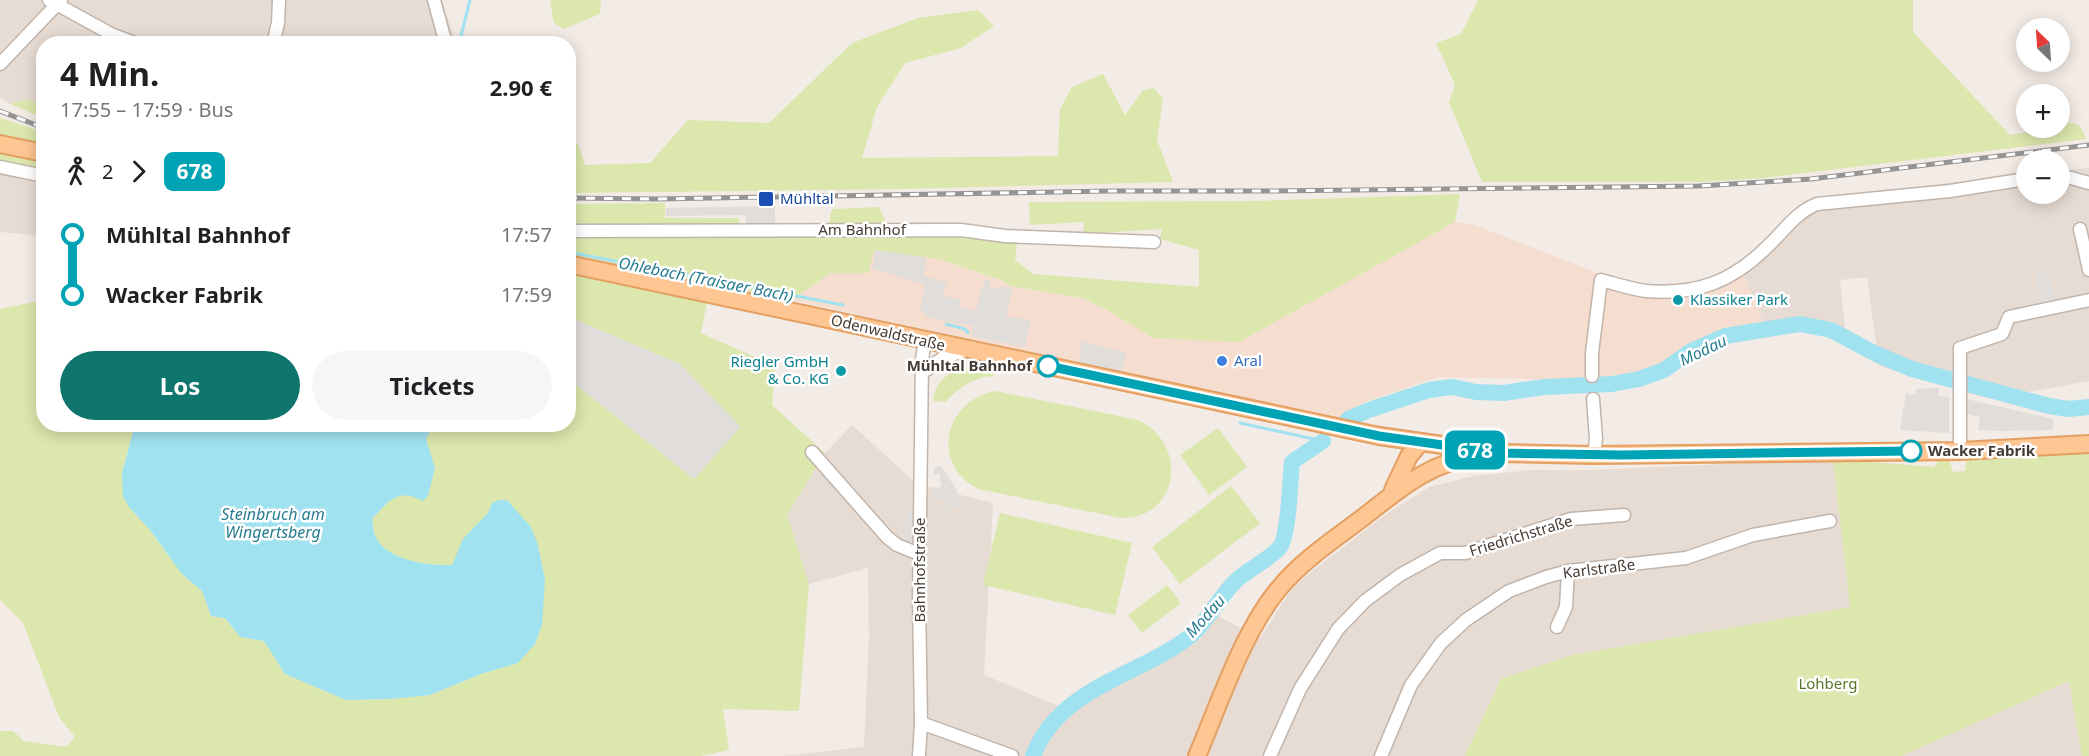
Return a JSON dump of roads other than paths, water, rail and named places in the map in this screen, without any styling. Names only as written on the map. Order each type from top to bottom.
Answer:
[{"type":"main road","points":[[0,144],[36,151]]},
{"type":"main road","name":"Odenwaldstraße","points":[[576,266],[1379,436],[1499,453]]},
{"type":"main road","points":[[1379,436],[1393,450],[1407,475]]},
{"type":"main road","points":[[1197,756],[1247,640],[1269,602],[1282,584],[1302,566],[1390,496],[1407,475],[1409,456],[1420,443]]},
{"type":"main road","points":[[1407,475],[1429,470],[1450,461],[1499,453],[1594,455],[1960,451],[2089,444]]},
{"type":"street","points":[[275,36],[279,0]]},
{"type":"street","points":[[434,0],[444,36]]},
{"type":"street","points":[[0,64],[56,2],[116,36]]},
{"type":"street","points":[[0,167],[36,174]]},
{"type":"street","points":[[2070,178],[2089,183]]},
{"type":"street","points":[[1592,376],[1592,353],[1601,280],[1645,291],[1694,290],[1738,272],[1757,258],[1801,212],[1816,204],[1950,191],[2016,181]]},
{"type":"street","points":[[2080,229],[2089,270]]},
{"type":"street","name":"Am Bahnhof","points":[[576,231],[961,230],[1005,237],[1154,242]]},
{"type":"street","points":[[1960,451],[1960,348],[2002,334],[2009,317],[2089,300]]},
{"type":"street","name":"Bahnhofstraße","points":[[922,383],[929,352],[925,341]]},
{"type":"street","name":"Bahnhofstraße","points":[[919,756],[921,723],[919,554],[922,359],[925,341]]},
{"type":"street","points":[[926,370],[942,358],[965,350]]},
{"type":"street","points":[[1593,399],[1596,439],[1594,455]]},
{"type":"street","points":[[812,452],[887,537],[919,554]]},
{"type":"street","name":"Friedrichstraße","points":[[1270,756],[1300,689],[1338,629],[1365,601],[1400,575],[1440,553],[1465,553],[1571,519],[1624,515]]},
{"type":"street","name":"Karlstraße","points":[[1381,756],[1411,685],[1441,643],[1466,620],[1509,591],[1546,576],[1568,571],[1686,558],[1753,535],[1830,521]]},
{"type":"street","points":[[1557,627],[1566,607],[1568,571]]},
{"type":"street","points":[[921,723],[1012,756]]},
{"type":"water","name":"Steinbruch am Wingertsberg","points":[[133,432],[430,432],[426,439],[435,468],[428,496],[423,501],[407,496],[394,498],[372,519],[374,533],[386,550],[396,555],[419,562],[452,565],[463,539],[488,513],[492,503],[507,500],[531,527],[538,545],[545,580],[542,625],[535,644],[518,663],[481,674],[430,695],[346,700],[285,674],[264,641],[240,637],[225,618],[211,616],[202,591],[182,574],[150,530],[129,507],[123,496],[122,473]]},
{"type":"waterway","name":"Ohlebach (Traisaer Bach)","points":[[461,36],[470,0]]},
{"type":"waterway","name":"Ohlebach (Traisaer Bach)","points":[[576,254],[843,305]]},
{"type":"waterway","name":"Ohlebach (Traisaer Bach)","points":[[946,324],[965,329],[968,333]]},
{"type":"waterway","name":"Modau","points":[[1348,419],[1429,390],[1452,387],[1476,392],[1504,393],[1544,387],[1612,384],[1639,379],[1664,370],[1691,351],[1725,336],[1800,324],[1831,330],[1876,354],[1912,369],[2049,406],[2069,409],[2089,407]]},
{"type":"waterway","name":"Ohlebach (Traisaer Bach)","points":[[1240,423],[1323,441]]},
{"type":"waterway","name":"Modau","points":[[1033,756],[1045,733],[1061,714],[1101,686],[1168,651],[1189,637],[1203,623],[1232,584],[1280,547],[1287,520],[1292,462],[1323,441]]},
{"type":"railway","points":[[0,111],[36,125]]},
{"type":"railway","points":[[576,198],[1699,186],[1811,179],[2089,145]]},
{"type":"place","name":"Mühltal","points":[[766,199]]},
{"type":"place","name":"Klassiker Park","points":[[1678,300]]},
{"type":"place","name":"Aral","points":[[1222,361]]},
{"type":"place","name":"Mühltal Bahnhof","points":[[1048,366]]},
{"type":"place","name":"Riegler GmbH & Co. KG","points":[[841,371]]},
{"type":"place","name":"Wacker Fabrik","points":[[1911,451]]},
{"type":"park label","name":"Lohberg","points":[[1828,684]]}]
